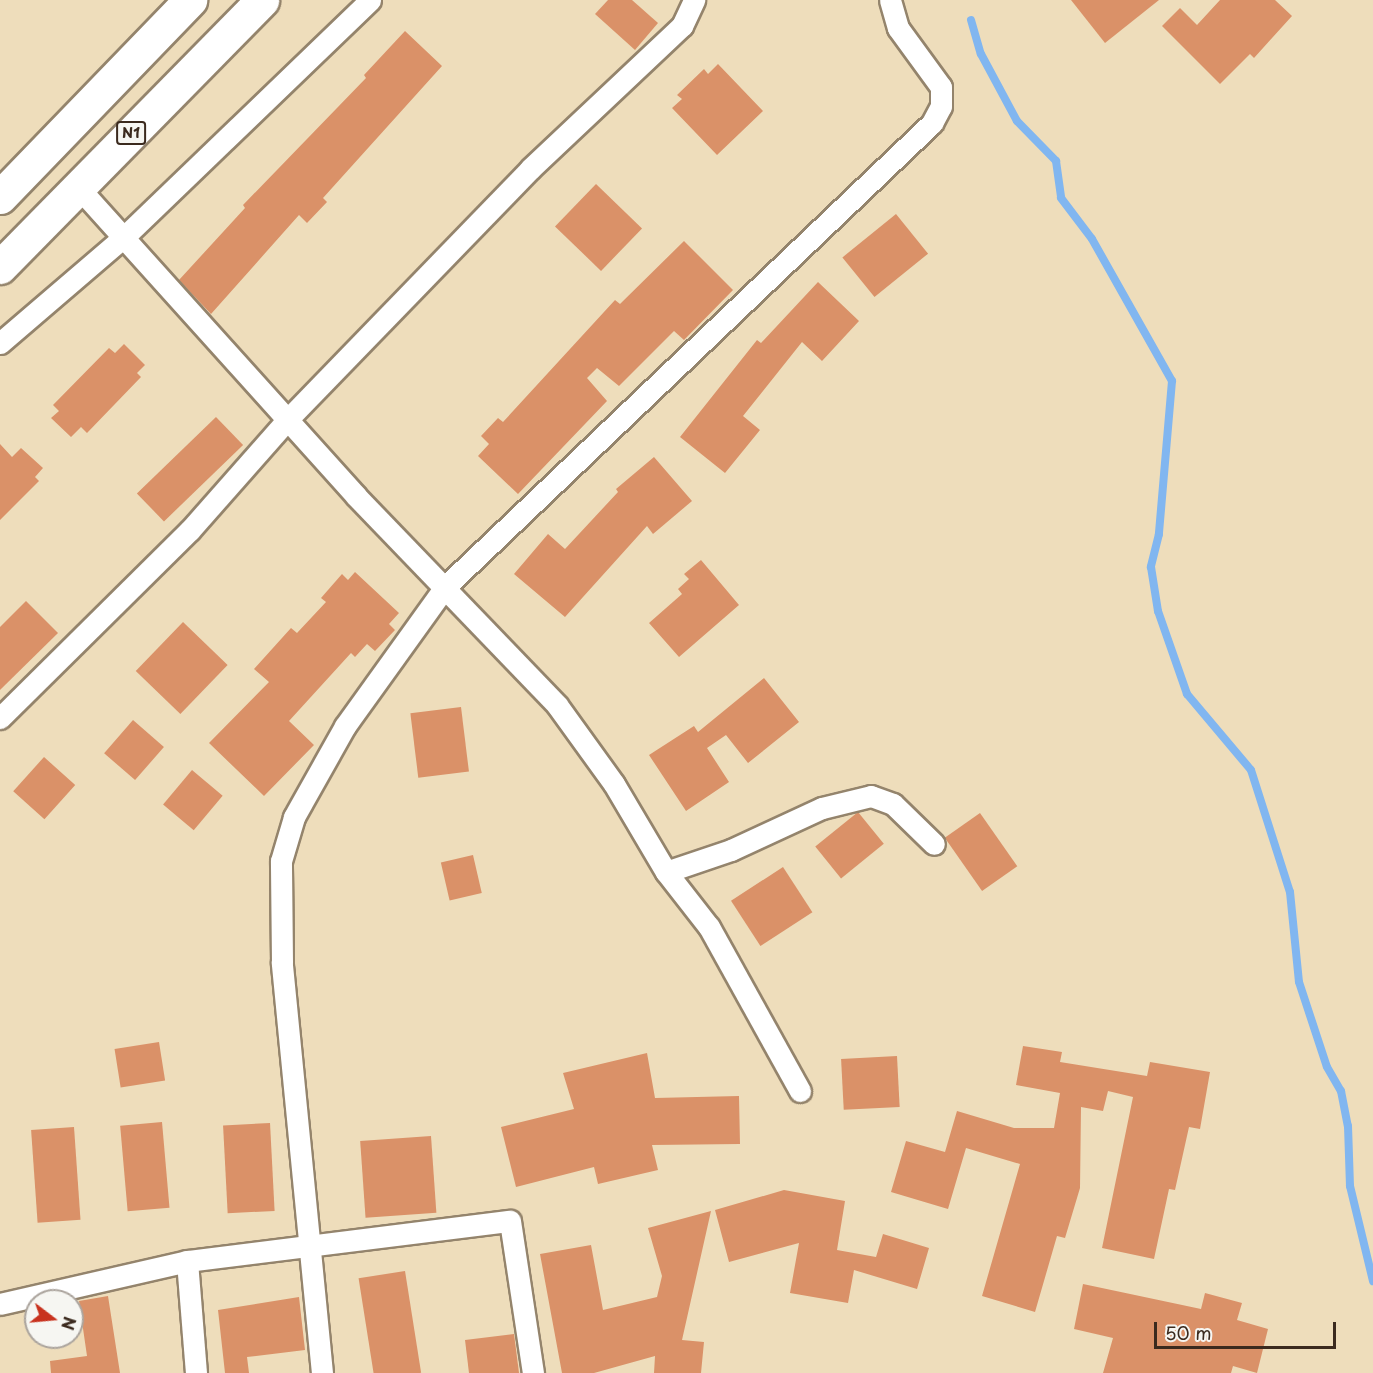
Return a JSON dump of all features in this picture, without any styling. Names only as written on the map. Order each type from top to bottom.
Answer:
[{"type":"main road","points":[[0,197],[190,0]]},
{"type":"main road","name":"N1","points":[[0,267],[262,0]]},
{"type":"street","points":[[0,343],[125,236],[370,0]]},
{"type":"street","points":[[0,718],[190,530],[288,419],[530,169],[682,26],[694,0]]},
{"type":"street","points":[[322,1373],[282,962],[281,861],[294,817],[345,726],[445,587],[932,123],[941,106],[941,87],[898,28],[890,0]]},
{"type":"street","points":[[78,187],[125,236],[356,496],[445,587],[568,720],[614,784],[666,872],[709,927],[800,1091]]},
{"type":"street","points":[[666,872],[731,850],[822,808],[872,796],[893,804],[934,844]]},
{"type":"street","points":[[0,1304],[187,1261],[310,1249],[510,1221],[533,1373]]},
{"type":"street","points":[[187,1261],[196,1373]]},
{"type":"building","points":[[608,0],[632,0],[658,23],[635,50],[595,14]]},
{"type":"building","points":[[1071,0],[1159,0],[1105,43]]},
{"type":"building","points":[[1220,0],[1275,0],[1292,16],[1254,58],[1250,54],[1220,84],[1162,26],[1180,8],[1197,25]]},
{"type":"building","points":[[405,31],[442,66],[323,198],[327,202],[307,223],[299,215],[211,314],[179,280],[245,208],[243,205],[366,78],[364,75]]},
{"type":"building","points":[[718,64],[763,111],[717,155],[672,108],[682,99],[677,95],[704,69],[708,74]]},
{"type":"building","points":[[596,184],[642,228],[601,271],[555,226]]},
{"type":"building","points":[[896,214],[928,254],[874,297],[842,257]]},
{"type":"building","points":[[684,241],[733,290],[684,340],[674,331],[619,386],[597,368],[587,378],[607,401],[518,494],[478,456],[489,444],[481,436],[498,418],[503,422],[615,300],[620,304]]},
{"type":"building","points":[[818,282],[859,321],[822,361],[802,342],[743,416],[760,430],[725,473],[680,437],[757,340],[761,343]]},
{"type":"building","points":[[124,344],[145,365],[137,373],[141,377],[87,433],[81,427],[71,437],[51,418],[59,411],[53,405],[109,348],[115,353]]},
{"type":"building","points":[[216,417],[243,445],[164,521],[137,493]]},
{"type":"building","points":[[0,444],[12,457],[21,448],[43,468],[35,477],[39,481],[0,520]]},
{"type":"building","points":[[654,457],[692,501],[653,534],[647,526],[565,617],[514,574],[548,534],[565,549],[618,492],[616,489]]},
{"type":"building","points":[[701,560],[739,605],[679,657],[649,623],[682,594],[678,589],[689,579],[684,574]]},
{"type":"building","points":[[355,572],[399,613],[389,624],[395,630],[375,651],[367,644],[355,657],[351,653],[289,721],[314,745],[264,796],[209,743],[269,682],[254,669],[291,628],[297,633],[326,602],[321,598],[342,574],[348,580]]},
{"type":"building","points":[[26,601],[58,633],[0,690],[0,627]]},
{"type":"building","points":[[183,622],[228,665],[180,714],[136,671]]},
{"type":"building","points":[[764,678],[799,722],[748,763],[726,735],[707,748],[729,782],[686,811],[649,755],[694,726],[698,732]]},
{"type":"building","points":[[461,707],[469,772],[418,778],[410,713]]},
{"type":"building","points":[[133,720],[164,747],[135,780],[104,753]]},
{"type":"building","points":[[44,757],[75,785],[44,819],[13,791]]},
{"type":"building","points":[[192,770],[223,796],[194,830],[163,804]]},
{"type":"building","points":[[858,812],[884,844],[841,878],[815,847]]},
{"type":"building","points":[[980,813],[1017,866],[982,891],[945,838]]},
{"type":"building","points":[[473,855],[482,893],[450,900],[441,862]]},
{"type":"building","points":[[783,867],[812,912],[760,946],[731,901]]},
{"type":"building","points":[[159,1042],[165,1081],[121,1088],[115,1049]]},
{"type":"building","points":[[1023,1046],[1062,1052],[1060,1062],[1147,1076],[1150,1062],[1210,1072],[1200,1129],[1189,1127],[1175,1190],[1169,1189],[1154,1259],[1102,1248],[1133,1097],[1108,1091],[1103,1111],[1081,1107],[1080,1188],[1065,1238],[1057,1236],[1035,1312],[982,1296],[1020,1164],[966,1148],[948,1209],[891,1192],[906,1141],[945,1152],[957,1111],[1014,1128],[1054,1128],[1060,1093],[1016,1085]]},
{"type":"building","points":[[647,1053],[655,1098],[739,1096],[740,1144],[652,1145],[658,1170],[598,1184],[594,1167],[516,1187],[501,1127],[574,1109],[563,1073]]},
{"type":"building","points":[[897,1056],[900,1107],[844,1110],[841,1059]]},
{"type":"building","points":[[162,1122],[169,1208],[128,1211],[120,1126]]},
{"type":"building","points":[[270,1123],[275,1211],[228,1213],[223,1125]]},
{"type":"building","points":[[74,1127],[80,1220],[38,1223],[31,1130]]},
{"type":"building","points":[[431,1136],[436,1213],[366,1218],[360,1141]]},
{"type":"building","points":[[784,1190],[845,1201],[837,1250],[876,1257],[883,1234],[929,1248],[917,1289],[854,1270],[848,1303],[790,1293],[799,1243],[729,1262],[715,1210]]},
{"type":"building","points":[[711,1211],[682,1340],[704,1342],[701,1373],[654,1373],[655,1356],[594,1373],[562,1373],[540,1254],[591,1245],[603,1310],[657,1297],[662,1276],[648,1228]]},
{"type":"building","points":[[405,1271],[421,1373],[374,1373],[359,1278]]},
{"type":"building","points":[[1083,1284],[1201,1309],[1205,1293],[1242,1303],[1237,1320],[1268,1329],[1257,1373],[1233,1366],[1231,1373],[1103,1373],[1113,1338],[1074,1329]]},
{"type":"building","points":[[108,1296],[120,1373],[51,1373],[50,1361],[87,1356],[84,1335],[84,1300]]},
{"type":"building","points":[[299,1297],[305,1350],[247,1357],[249,1373],[225,1373],[218,1310]]},
{"type":"building","points":[[514,1334],[519,1373],[469,1373],[465,1340]]},
{"type":"waterway","points":[[971,20],[981,54],[1017,121],[1056,161],[1061,198],[1092,239],[1172,381],[1159,534],[1151,567],[1158,611],[1187,694],[1251,770],[1290,892],[1299,982],[1327,1067],[1341,1091],[1348,1126],[1350,1186],[1373,1281]]}]
